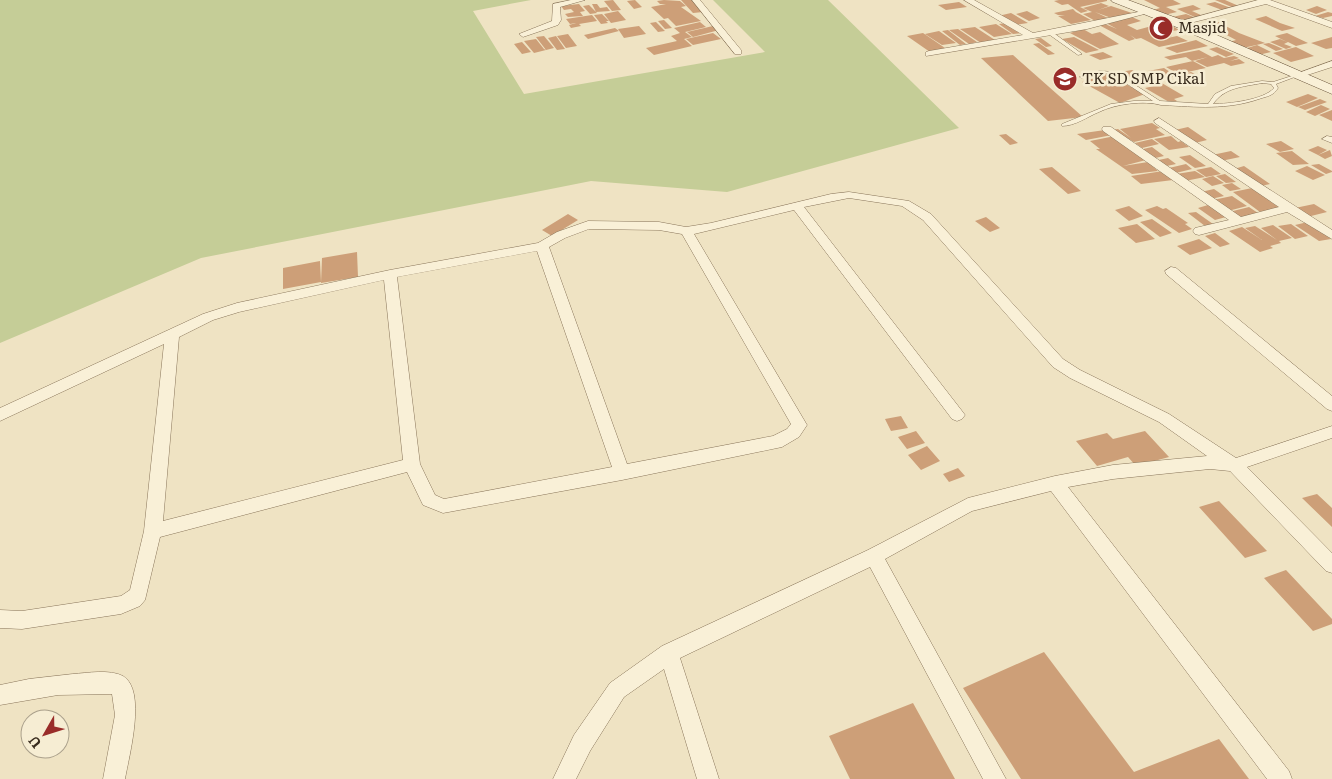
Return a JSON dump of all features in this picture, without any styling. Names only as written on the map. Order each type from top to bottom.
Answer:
[{"type":"street","points":[[523,34],[555,23],[557,20],[556,6],[581,0]]},
{"type":"street","points":[[696,0],[738,52]]},
{"type":"street","points":[[968,0],[1030,35]]},
{"type":"street","points":[[1117,0],[1178,23],[1332,90]]},
{"type":"street","points":[[1178,23],[1263,1],[1332,25]]},
{"type":"street","points":[[929,54],[1087,26],[1148,12]]},
{"type":"street","points":[[1298,75],[1332,64]]},
{"type":"street","points":[[1159,121],[1332,235]]},
{"type":"street","points":[[1107,129],[1239,221]]},
{"type":"street","points":[[0,415],[172,333],[208,317],[237,308],[390,274],[542,246],[566,232],[588,225],[658,226],[686,231],[712,227],[831,197],[849,195],[905,202],[927,217],[1058,363],[1164,418],[1234,465],[1332,564]]},
{"type":"street","points":[[796,205],[957,415]]},
{"type":"street","points":[[1198,231],[1289,208]]},
{"type":"street","points":[[390,274],[412,464],[429,500],[443,506],[776,442],[793,433],[799,425],[686,231]]},
{"type":"street","points":[[542,246],[622,473]]},
{"type":"street","points":[[1171,271],[1332,405]]},
{"type":"street","points":[[0,619],[22,620],[121,605],[133,600],[138,594],[153,531],[172,333]]},
{"type":"street","points":[[564,779],[582,743],[617,690],[670,653],[874,556],[968,505],[1055,483],[1151,467],[1210,462],[1234,465],[1332,432]]},
{"type":"street","points":[[153,531],[412,464]]},
{"type":"street","points":[[1055,483],[1281,779]]},
{"type":"street","points":[[874,556],[995,779]]},
{"type":"street","points":[[670,653],[708,779]]},
{"type":"street","points":[[0,695],[32,687],[99,683],[117,684],[124,692],[125,715],[114,779]]},
{"type":"lane","points":[[1049,32],[1080,54]]},
{"type":"lane","points":[[1082,77],[1100,72],[1113,73],[1161,104]]},
{"type":"lane","points":[[1210,105],[1217,95],[1233,87],[1262,82],[1273,83],[1298,75]]},
{"type":"lane","points":[[1064,125],[1078,122],[1094,111],[1117,104],[1230,105],[1272,93],[1276,88],[1273,83]]},
{"type":"green space","points":[[0,0],[531,0],[473,11],[524,94],[765,52],[713,0],[828,0],[959,128],[727,192],[591,181],[201,258],[0,343]]},
{"type":"building","points":[[613,0],[621,10],[612,11],[604,1]]},
{"type":"building","points":[[635,0],[642,7],[634,9],[627,1]]},
{"type":"building","points":[[681,0],[692,0],[703,12],[693,13]]},
{"type":"building","points":[[1144,0],[1173,0],[1181,4],[1166,7],[1177,12],[1164,15],[1153,10],[1160,8]]},
{"type":"building","points":[[1215,0],[1225,0],[1241,7],[1234,8]]},
{"type":"building","points":[[657,1],[680,1],[686,6],[681,7],[701,21],[676,26],[668,18],[664,19],[651,7],[666,4],[660,4]]},
{"type":"building","points":[[1054,1],[1107,1],[1080,7],[1088,11],[1081,13],[1068,4],[1062,5]]},
{"type":"building","points":[[959,2],[967,7],[946,10],[938,5]]},
{"type":"building","points":[[1215,2],[1231,8],[1222,10],[1206,4]]},
{"type":"building","points":[[1101,3],[1109,6],[1098,10],[1111,6],[1132,13],[1114,19],[1095,12],[1110,19],[1097,22],[1083,14],[1092,12],[1083,8]]},
{"type":"building","points":[[579,4],[585,11],[580,12],[583,16],[568,17],[565,14],[574,12],[571,9],[564,10],[561,6]]},
{"type":"building","points":[[592,4],[597,4],[600,8],[607,7],[610,11],[596,12]]},
{"type":"building","points":[[589,5],[597,13],[590,14],[583,6]]},
{"type":"building","points":[[1193,5],[1201,9],[1192,11],[1203,16],[1197,18],[1177,9]]},
{"type":"building","points":[[1317,6],[1327,10],[1316,14],[1306,10]]},
{"type":"building","points":[[1073,9],[1091,20],[1071,24],[1058,16],[1065,15],[1054,13]]},
{"type":"building","points":[[618,11],[626,20],[611,23],[604,14]]},
{"type":"building","points":[[1027,11],[1040,18],[1029,21],[1016,14]]},
{"type":"building","points":[[1328,12],[1332,13],[1332,16],[1323,18],[1315,16]]},
{"type":"building","points":[[1011,13],[1028,23],[1015,25],[998,16]]},
{"type":"building","points":[[602,14],[609,21],[606,21],[608,23],[601,24],[594,15]]},
{"type":"building","points":[[1186,14],[1196,18],[1177,23],[1168,18]]},
{"type":"building","points":[[592,15],[597,21],[579,24],[581,26],[571,28],[569,25],[576,23],[570,24],[566,19]]},
{"type":"building","points":[[1266,16],[1295,28],[1282,31],[1255,19]]},
{"type":"building","points":[[1132,17],[1141,21],[1127,25],[1137,30],[1148,27],[1172,36],[1158,40],[1177,36],[1188,41],[1159,47],[1130,35],[1135,39],[1129,41],[1099,25],[1105,24],[1117,29],[1106,23]]},
{"type":"building","points":[[664,20],[672,28],[665,29],[658,21]]},
{"type":"building","points":[[656,22],[665,31],[658,32],[650,23]]},
{"type":"building","points":[[700,22],[706,27],[685,32],[692,37],[684,39],[692,46],[654,55],[646,48],[677,41],[671,36],[680,33],[674,28]]},
{"type":"building","points":[[1166,22],[1179,30],[1166,32],[1154,24]]},
{"type":"building","points":[[1218,22],[1265,43],[1243,48],[1229,42],[1236,40],[1221,32],[1211,34],[1196,28],[1205,25],[1212,28],[1206,25]]},
{"type":"building","points":[[1007,23],[1022,33],[1013,34],[999,24]]},
{"type":"building","points":[[996,24],[1012,34],[994,37],[979,27]]},
{"type":"building","points":[[639,26],[646,34],[624,38],[618,29]]},
{"type":"building","points":[[713,26],[719,30],[693,37],[687,32]]},
{"type":"building","points":[[975,27],[995,40],[981,43],[960,29]]},
{"type":"building","points":[[615,28],[619,31],[588,39],[584,35]]},
{"type":"building","points":[[958,29],[977,42],[969,44],[949,30]]},
{"type":"building","points":[[1083,29],[1099,38],[1092,34],[1100,32],[1119,44],[1100,49],[1070,33]]},
{"type":"building","points":[[948,30],[966,44],[960,45],[942,31]]},
{"type":"building","points":[[939,31],[956,43],[942,45],[925,34]]},
{"type":"building","points":[[713,33],[721,39],[693,45],[686,39]]},
{"type":"building","points":[[923,33],[945,48],[930,52],[907,36]]},
{"type":"building","points":[[1287,33],[1308,43],[1296,46],[1288,42],[1284,44],[1292,47],[1286,49],[1270,42],[1280,39],[1287,42],[1275,36]]},
{"type":"building","points":[[568,34],[577,46],[566,48],[557,36]]},
{"type":"building","points":[[544,36],[554,48],[546,50],[536,37]]},
{"type":"building","points":[[556,36],[565,49],[557,50],[548,38]]},
{"type":"building","points":[[1074,37],[1099,50],[1086,53],[1062,39]]},
{"type":"building","points":[[1332,37],[1332,48],[1326,49],[1311,43]]},
{"type":"building","points":[[1041,38],[1052,46],[1046,47],[1035,39]]},
{"type":"building","points":[[536,39],[546,50],[534,53],[524,41]]},
{"type":"building","points":[[1196,40],[1208,46],[1177,53],[1165,48]]},
{"type":"building","points":[[522,42],[531,52],[522,54],[514,44]]},
{"type":"building","points":[[1039,43],[1055,54],[1048,55],[1033,44]]},
{"type":"building","points":[[1269,43],[1283,49],[1276,51],[1263,44]]},
{"type":"building","points":[[1257,45],[1271,52],[1258,55],[1244,49]]},
{"type":"building","points":[[1217,47],[1234,54],[1226,57],[1209,49]]},
{"type":"building","points":[[1296,47],[1314,56],[1291,62],[1273,53]]},
{"type":"building","points":[[1199,50],[1212,57],[1218,55],[1224,58],[1234,56],[1239,58],[1230,61],[1239,59],[1245,63],[1231,66],[1224,63],[1207,67],[1195,61],[1208,57],[1192,61],[1186,57],[1170,60],[1164,57]]},
{"type":"building","points":[[1103,52],[1113,57],[1100,60],[1089,55]]},
{"type":"building","points":[[1013,55],[1083,117],[1048,121],[981,58]]},
{"type":"building","points":[[1193,61],[1206,68],[1178,74],[1166,67]]},
{"type":"building","points":[[1164,68],[1178,76],[1162,79],[1148,71]]},
{"type":"building","points":[[1132,70],[1141,75],[1129,77],[1120,72]]},
{"type":"building","points":[[1191,72],[1199,76],[1188,79],[1180,75]]},
{"type":"building","points":[[1106,74],[1145,94],[1120,103],[1082,82]]},
{"type":"building","points":[[1160,82],[1184,96],[1174,99],[1177,101],[1169,102],[1145,88],[1154,86],[1150,84]]},
{"type":"building","points":[[1308,94],[1318,98],[1297,107],[1286,102]]},
{"type":"building","points":[[1320,99],[1327,102],[1305,110],[1298,107]]},
{"type":"building","points":[[1321,105],[1330,109],[1315,116],[1306,112]]},
{"type":"building","points":[[1332,110],[1332,121],[1319,115]]},
{"type":"building","points":[[1152,123],[1160,128],[1156,129],[1165,135],[1134,142],[1112,130],[1118,129],[1131,138],[1120,129]]},
{"type":"building","points":[[1188,127],[1207,140],[1195,143],[1175,130]]},
{"type":"building","points":[[1105,130],[1112,135],[1086,140],[1077,134]]},
{"type":"building","points":[[1006,134],[1018,143],[1010,145],[999,135]]},
{"type":"building","points":[[1115,136],[1146,160],[1123,166],[1148,162],[1158,171],[1132,174],[1096,149],[1100,149],[1090,141]]},
{"type":"building","points":[[1171,136],[1189,147],[1169,150],[1154,139]]},
{"type":"building","points":[[1152,139],[1159,144],[1142,148],[1135,143]]},
{"type":"building","points":[[1281,141],[1294,149],[1280,152],[1266,144]]},
{"type":"building","points":[[1318,146],[1327,150],[1318,155],[1308,150]]},
{"type":"building","points":[[1152,147],[1164,156],[1151,159],[1139,150]]},
{"type":"building","points":[[1330,150],[1332,156],[1325,159],[1318,155]]},
{"type":"building","points":[[1231,151],[1240,157],[1221,161],[1212,155]]},
{"type":"building","points":[[1292,151],[1309,164],[1293,165],[1276,153]]},
{"type":"building","points":[[1190,155],[1206,166],[1195,168],[1179,157]]},
{"type":"building","points":[[1168,158],[1176,164],[1162,167],[1154,161]]},
{"type":"building","points":[[1186,164],[1192,169],[1176,173],[1169,168]]},
{"type":"building","points":[[1319,164],[1332,172],[1326,174],[1311,165]]},
{"type":"building","points":[[1244,166],[1270,184],[1261,186],[1234,169]]},
{"type":"building","points":[[1307,166],[1325,175],[1313,180],[1295,171]]},
{"type":"building","points":[[1052,167],[1081,191],[1068,194],[1039,169]]},
{"type":"building","points":[[1211,167],[1221,174],[1206,177],[1196,170]]},
{"type":"building","points":[[1163,171],[1173,180],[1141,184],[1131,176]]},
{"type":"building","points":[[1195,171],[1205,177],[1185,181],[1176,174]]},
{"type":"building","points":[[1225,174],[1236,182],[1226,183],[1216,176]]},
{"type":"building","points":[[1213,176],[1224,183],[1212,186],[1202,179]]},
{"type":"building","points":[[1232,183],[1241,189],[1230,191],[1222,185]]},
{"type":"building","points":[[1252,188],[1280,208],[1260,212],[1233,192]]},
{"type":"building","points":[[1214,189],[1224,196],[1211,199],[1201,192]]},
{"type":"building","points":[[1232,196],[1247,206],[1228,211],[1213,200]]},
{"type":"building","points":[[1314,204],[1327,212],[1307,217],[1295,208]]},
{"type":"building","points":[[1208,205],[1226,217],[1215,220],[1198,208]]},
{"type":"building","points":[[1129,206],[1143,216],[1129,221],[1115,210]]},
{"type":"building","points":[[1157,206],[1163,209],[1166,208],[1188,223],[1185,224],[1192,229],[1179,233],[1145,210]]},
{"type":"building","points":[[1249,207],[1258,213],[1238,218],[1229,212]]},
{"type":"building","points":[[1196,212],[1213,224],[1205,226],[1188,213]]},
{"type":"building","points":[[568,214],[578,220],[552,236],[542,230]]},
{"type":"building","points":[[986,217],[1000,228],[990,232],[975,221]]},
{"type":"building","points":[[1152,219],[1172,233],[1160,237],[1140,222]]},
{"type":"building","points":[[1308,222],[1331,239],[1319,241],[1295,225]]},
{"type":"building","points":[[1137,224],[1155,239],[1136,243],[1118,228]]},
{"type":"building","points":[[1291,224],[1308,236],[1295,239],[1278,226]]},
{"type":"building","points":[[1273,225],[1292,238],[1279,241],[1281,243],[1270,246],[1273,248],[1260,252],[1229,231],[1242,227],[1262,240],[1245,228],[1255,226],[1277,240],[1261,228]]},
{"type":"building","points":[[1215,233],[1230,244],[1220,247],[1205,236]]},
{"type":"building","points":[[1199,239],[1212,248],[1190,255],[1177,246]]},
{"type":"building","points":[[357,252],[358,277],[321,283],[322,258]]},
{"type":"building","points":[[320,261],[321,282],[283,289],[283,268]]},
{"type":"building","points":[[901,416],[908,428],[891,431],[885,419]]},
{"type":"building","points":[[916,431],[925,443],[907,449],[898,437]]},
{"type":"building","points":[[1145,431],[1169,457],[1136,466],[1128,457],[1097,466],[1076,441],[1107,433],[1113,439]]},
{"type":"building","points":[[927,446],[940,461],[921,470],[908,455]]},
{"type":"building","points":[[958,468],[965,476],[949,482],[943,474]]},
{"type":"building","points":[[1317,494],[1332,508],[1332,527],[1302,498]]},
{"type":"building","points":[[1219,501],[1267,551],[1245,558],[1199,507]]},
{"type":"building","points":[[1286,570],[1332,619],[1332,624],[1313,631],[1264,578]]},
{"type":"building","points":[[1044,652],[1134,772],[1219,739],[1249,779],[1021,779],[963,688]]},
{"type":"building","points":[[913,703],[955,779],[850,779],[829,736]]},
{"type":"place","name":"Masjid","points":[[1161,28]]},
{"type":"place","name":"TK SD SMP Cikal","points":[[1065,79]]}]
